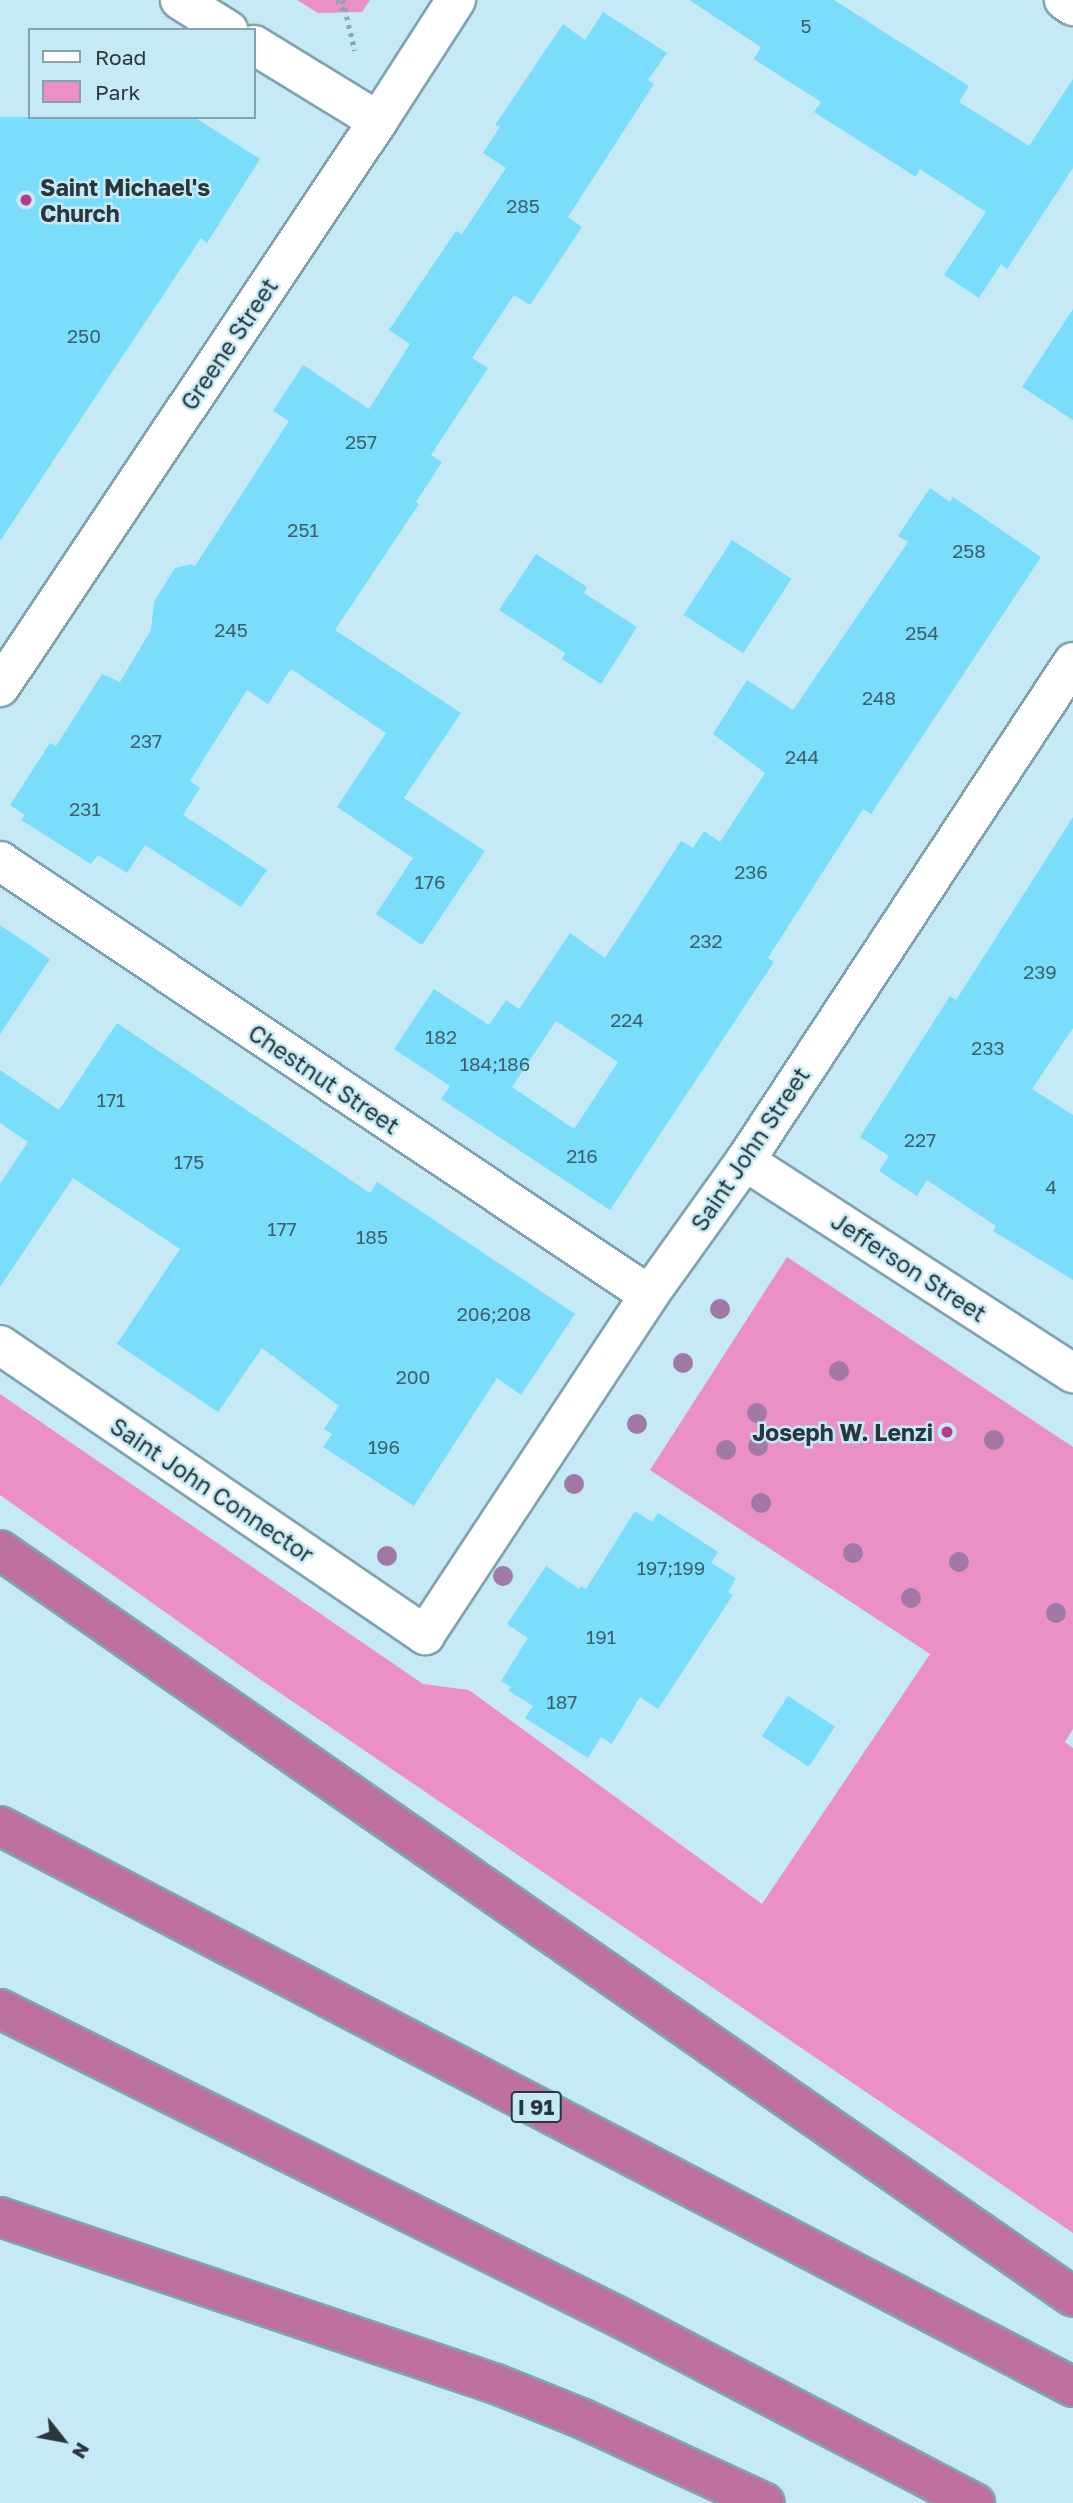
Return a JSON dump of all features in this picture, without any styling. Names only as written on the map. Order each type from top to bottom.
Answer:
[{"type":"highway","points":[[0,1550],[1073,2297]]},
{"type":"highway","name":"I 91","points":[[0,1826],[1073,2387]]},
{"type":"highway","points":[[0,2009],[605,2309],[975,2503]]},
{"type":"highway","points":[[0,2217],[496,2384],[608,2430],[765,2503]]},
{"type":"street","points":[[180,0],[226,28]]},
{"type":"street","name":"Greene Street","points":[[0,687],[379,121],[456,0]]},
{"type":"street","points":[[1064,0],[1073,6]]},
{"type":"street","points":[[256,46],[379,121]]},
{"type":"street","name":"Saint John Street","points":[[425,1635],[649,1295],[745,1161],[1073,662]]},
{"type":"street","name":"Chestnut Street","points":[[0,862],[649,1295]]},
{"type":"street","name":"Jefferson Street","points":[[745,1161],[1073,1373]]},
{"type":"street","name":"Saint John Connector","points":[[0,1345],[425,1635]]},
{"type":"path","points":[[337,0],[346,14]]},
{"type":"path","points":[[343,0],[355,51]]},
{"type":"green space","points":[[297,0],[370,0],[362,12],[318,13]]},
{"type":"green space","points":[[787,1257],[1073,1447],[1073,1729],[1065,1742],[1073,1748],[1073,2233],[261,1680],[0,1495],[0,1394],[423,1684],[469,1690],[762,1904],[930,1654],[650,1470]]},
{"type":"building","points":[[689,0],[834,0],[969,86],[959,102],[1029,146],[1073,79],[1073,168],[1007,269],[1001,264],[979,298],[944,275],[986,212],[920,169],[916,177],[814,112],[821,102],[754,59],[761,47]]},
{"type":"building","points":[[603,12],[667,53],[648,80],[654,84],[568,217],[582,227],[530,305],[514,295],[472,358],[488,368],[431,455],[442,462],[416,502],[419,504],[335,630],[461,713],[404,798],[485,851],[422,945],[376,914],[413,858],[337,807],[386,733],[291,669],[268,704],[247,690],[190,781],[200,788],[183,815],[267,870],[241,907],[145,845],[127,873],[98,855],[91,864],[21,820],[25,815],[10,805],[50,743],[56,746],[102,674],[120,682],[151,630],[154,602],[175,568],[191,564],[195,566],[289,421],[273,411],[303,365],[369,409],[410,344],[389,330],[456,231],[462,234],[506,168],[483,153],[500,127],[495,125],[563,24],[585,40]]},
{"type":"building","points":[[0,117],[197,119],[260,159],[207,243],[201,238],[0,541]]},
{"type":"building","points":[[1073,309],[1073,420],[1022,387]]},
{"type":"building","points":[[930,488],[950,502],[953,497],[1041,557],[871,814],[863,809],[768,958],[774,962],[610,1210],[441,1099],[450,1086],[394,1049],[434,989],[489,1025],[506,1000],[519,1009],[570,933],[605,958],[681,841],[693,848],[704,831],[720,842],[765,773],[713,734],[747,680],[793,710],[908,542],[898,536]],"holes":[[[556,1021],[618,1062],[574,1129],[512,1087]]]},
{"type":"building","points":[[732,540],[792,579],[743,653],[684,615]]},
{"type":"building","points":[[536,554],[587,587],[584,593],[637,627],[601,684],[562,659],[565,653],[499,610]]},
{"type":"building","points":[[1073,817],[1073,1028],[1032,1089],[1073,1115],[1073,1280],[993,1231],[996,1226],[927,1180],[917,1196],[879,1171],[889,1156],[860,1137],[950,996],[956,1000]]},
{"type":"building","points":[[0,925],[50,959],[0,1034]]},
{"type":"building","points":[[117,1023],[370,1193],[377,1182],[575,1314],[521,1395],[497,1378],[414,1506],[323,1447],[332,1434],[324,1429],[339,1406],[262,1348],[218,1412],[117,1344],[180,1249],[73,1178],[0,1287],[0,1184],[28,1142],[0,1123],[0,1070],[59,1110]]},
{"type":"building","points":[[635,1511],[652,1522],[658,1513],[718,1552],[711,1563],[736,1578],[728,1592],[733,1595],[658,1709],[640,1697],[612,1744],[601,1737],[588,1758],[525,1718],[533,1706],[509,1691],[511,1687],[501,1681],[528,1638],[507,1624],[546,1566],[579,1589],[581,1586],[586,1589]]},
{"type":"building","points":[[788,1696],[835,1726],[809,1767],[762,1736]]},
{"type":"place","name":"Saint Michael's Church","points":[[26,200]]},
{"type":"place","name":"Joseph W. Lenzi","points":[[947,1432]]}]
